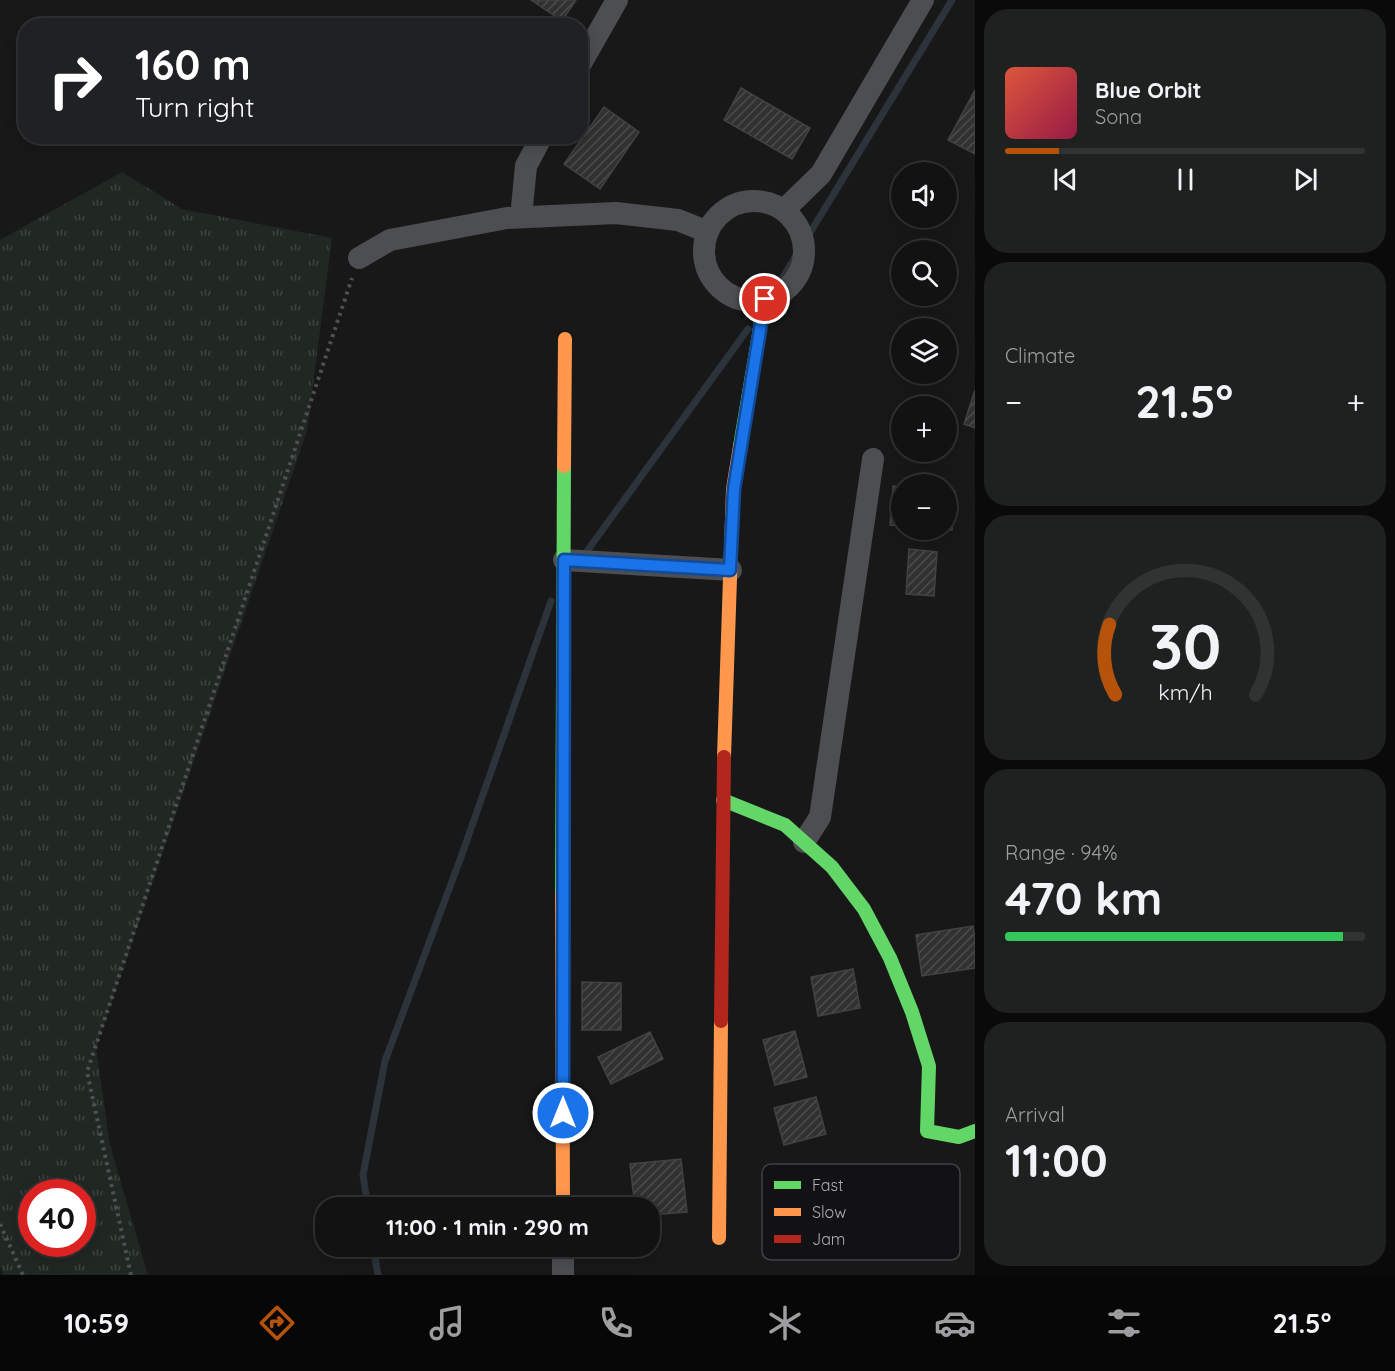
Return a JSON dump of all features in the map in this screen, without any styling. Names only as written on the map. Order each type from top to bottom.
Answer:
[{"type":"street","points":[[588,51],[617,0]]},
{"type":"street","points":[[784,210],[821,174],[923,0]]},
{"type":"street","points":[[521,217],[526,166],[538,144]]},
{"type":"street","points":[[749,201],[767,202],[784,210],[797,224],[804,242],[803,261],[796,278],[783,292],[765,299],[750,300],[735,297],[722,289],[712,277],[705,262],[704,247],[708,232],[717,216],[732,206],[749,201]]},
{"type":"street","points":[[359,258],[390,240],[507,218],[616,213],[678,220],[708,232]]},
{"type":"street","points":[[719,1238],[723,800],[730,570],[734,489],[765,299]]},
{"type":"street","points":[[563,1197],[565,339]]},
{"type":"street","points":[[804,842],[820,817],[873,459]]},
{"type":"street","points":[[564,560],[730,570]]},
{"type":"street","points":[[723,800],[785,825],[832,867],[864,909],[890,958],[912,1012],[929,1066],[927,1131],[959,1137],[975,1131]]},
{"type":"street","points":[[563,1257],[563,1275]]},
{"type":"path","points":[[131,1275],[87,1072],[359,258]]},
{"type":"path","points":[[0,1224],[23,1275]]},
{"type":"green space","points":[[122,172],[182,209],[332,238],[307,431],[96,1047],[110,1145],[148,1275],[3,1275],[0,1265],[0,240]]},
{"type":"building","points":[[531,0],[576,0],[564,18],[558,18]]},
{"type":"building","points":[[741,88],[810,128],[792,159],[724,120]]},
{"type":"building","points":[[975,90],[975,154],[948,140]]},
{"type":"building","points":[[604,107],[639,132],[600,189],[564,164],[578,144],[588,144],[588,130]]},
{"type":"building","points":[[975,390],[975,428],[964,424]]},
{"type":"building","points":[[909,549],[937,552],[934,596],[906,594]]},
{"type":"building","points":[[973,926],[975,968],[922,976],[916,935]]},
{"type":"building","points":[[853,969],[860,1008],[818,1016],[811,977]]},
{"type":"building","points":[[582,982],[621,983],[621,1030],[582,1030]]},
{"type":"building","points":[[795,1031],[807,1077],[775,1085],[763,1040]]},
{"type":"building","points":[[650,1032],[663,1059],[611,1084],[598,1057]]},
{"type":"building","points":[[816,1097],[826,1134],[784,1145],[774,1108]]},
{"type":"building","points":[[681,1159],[687,1212],[660,1214],[660,1197],[634,1197],[630,1164]]},
{"type":"waterway","points":[[772,295],[952,0]]},
{"type":"waterway","points":[[582,558],[748,329]]},
{"type":"waterway","points":[[366,1197],[363,1175],[385,1061],[461,857],[551,601]]},
{"type":"waterway","points":[[375,1257],[378,1275]]},
{"type":"traffic: fast","points":[[740,446],[765,299]]},
{"type":"traffic: fast","points":[[562,894],[564,466]]},
{"type":"traffic: fast","points":[[723,800],[785,825],[832,867],[864,909],[890,958],[912,1012],[929,1066],[927,1131],[959,1137],[975,1131]]},
{"type":"traffic: slow","points":[[564,466],[565,339]]},
{"type":"traffic: slow","points":[[724,757],[733,489],[740,446]]},
{"type":"traffic: slow","points":[[562,894],[563,1197]]},
{"type":"traffic: slow","points":[[719,1238],[721,1021]]},
{"type":"traffic: jam","points":[[721,1021],[724,757]]},
{"type":"route","points":[[563,1113],[564,560],[730,570],[734,489],[765,299]]}]
